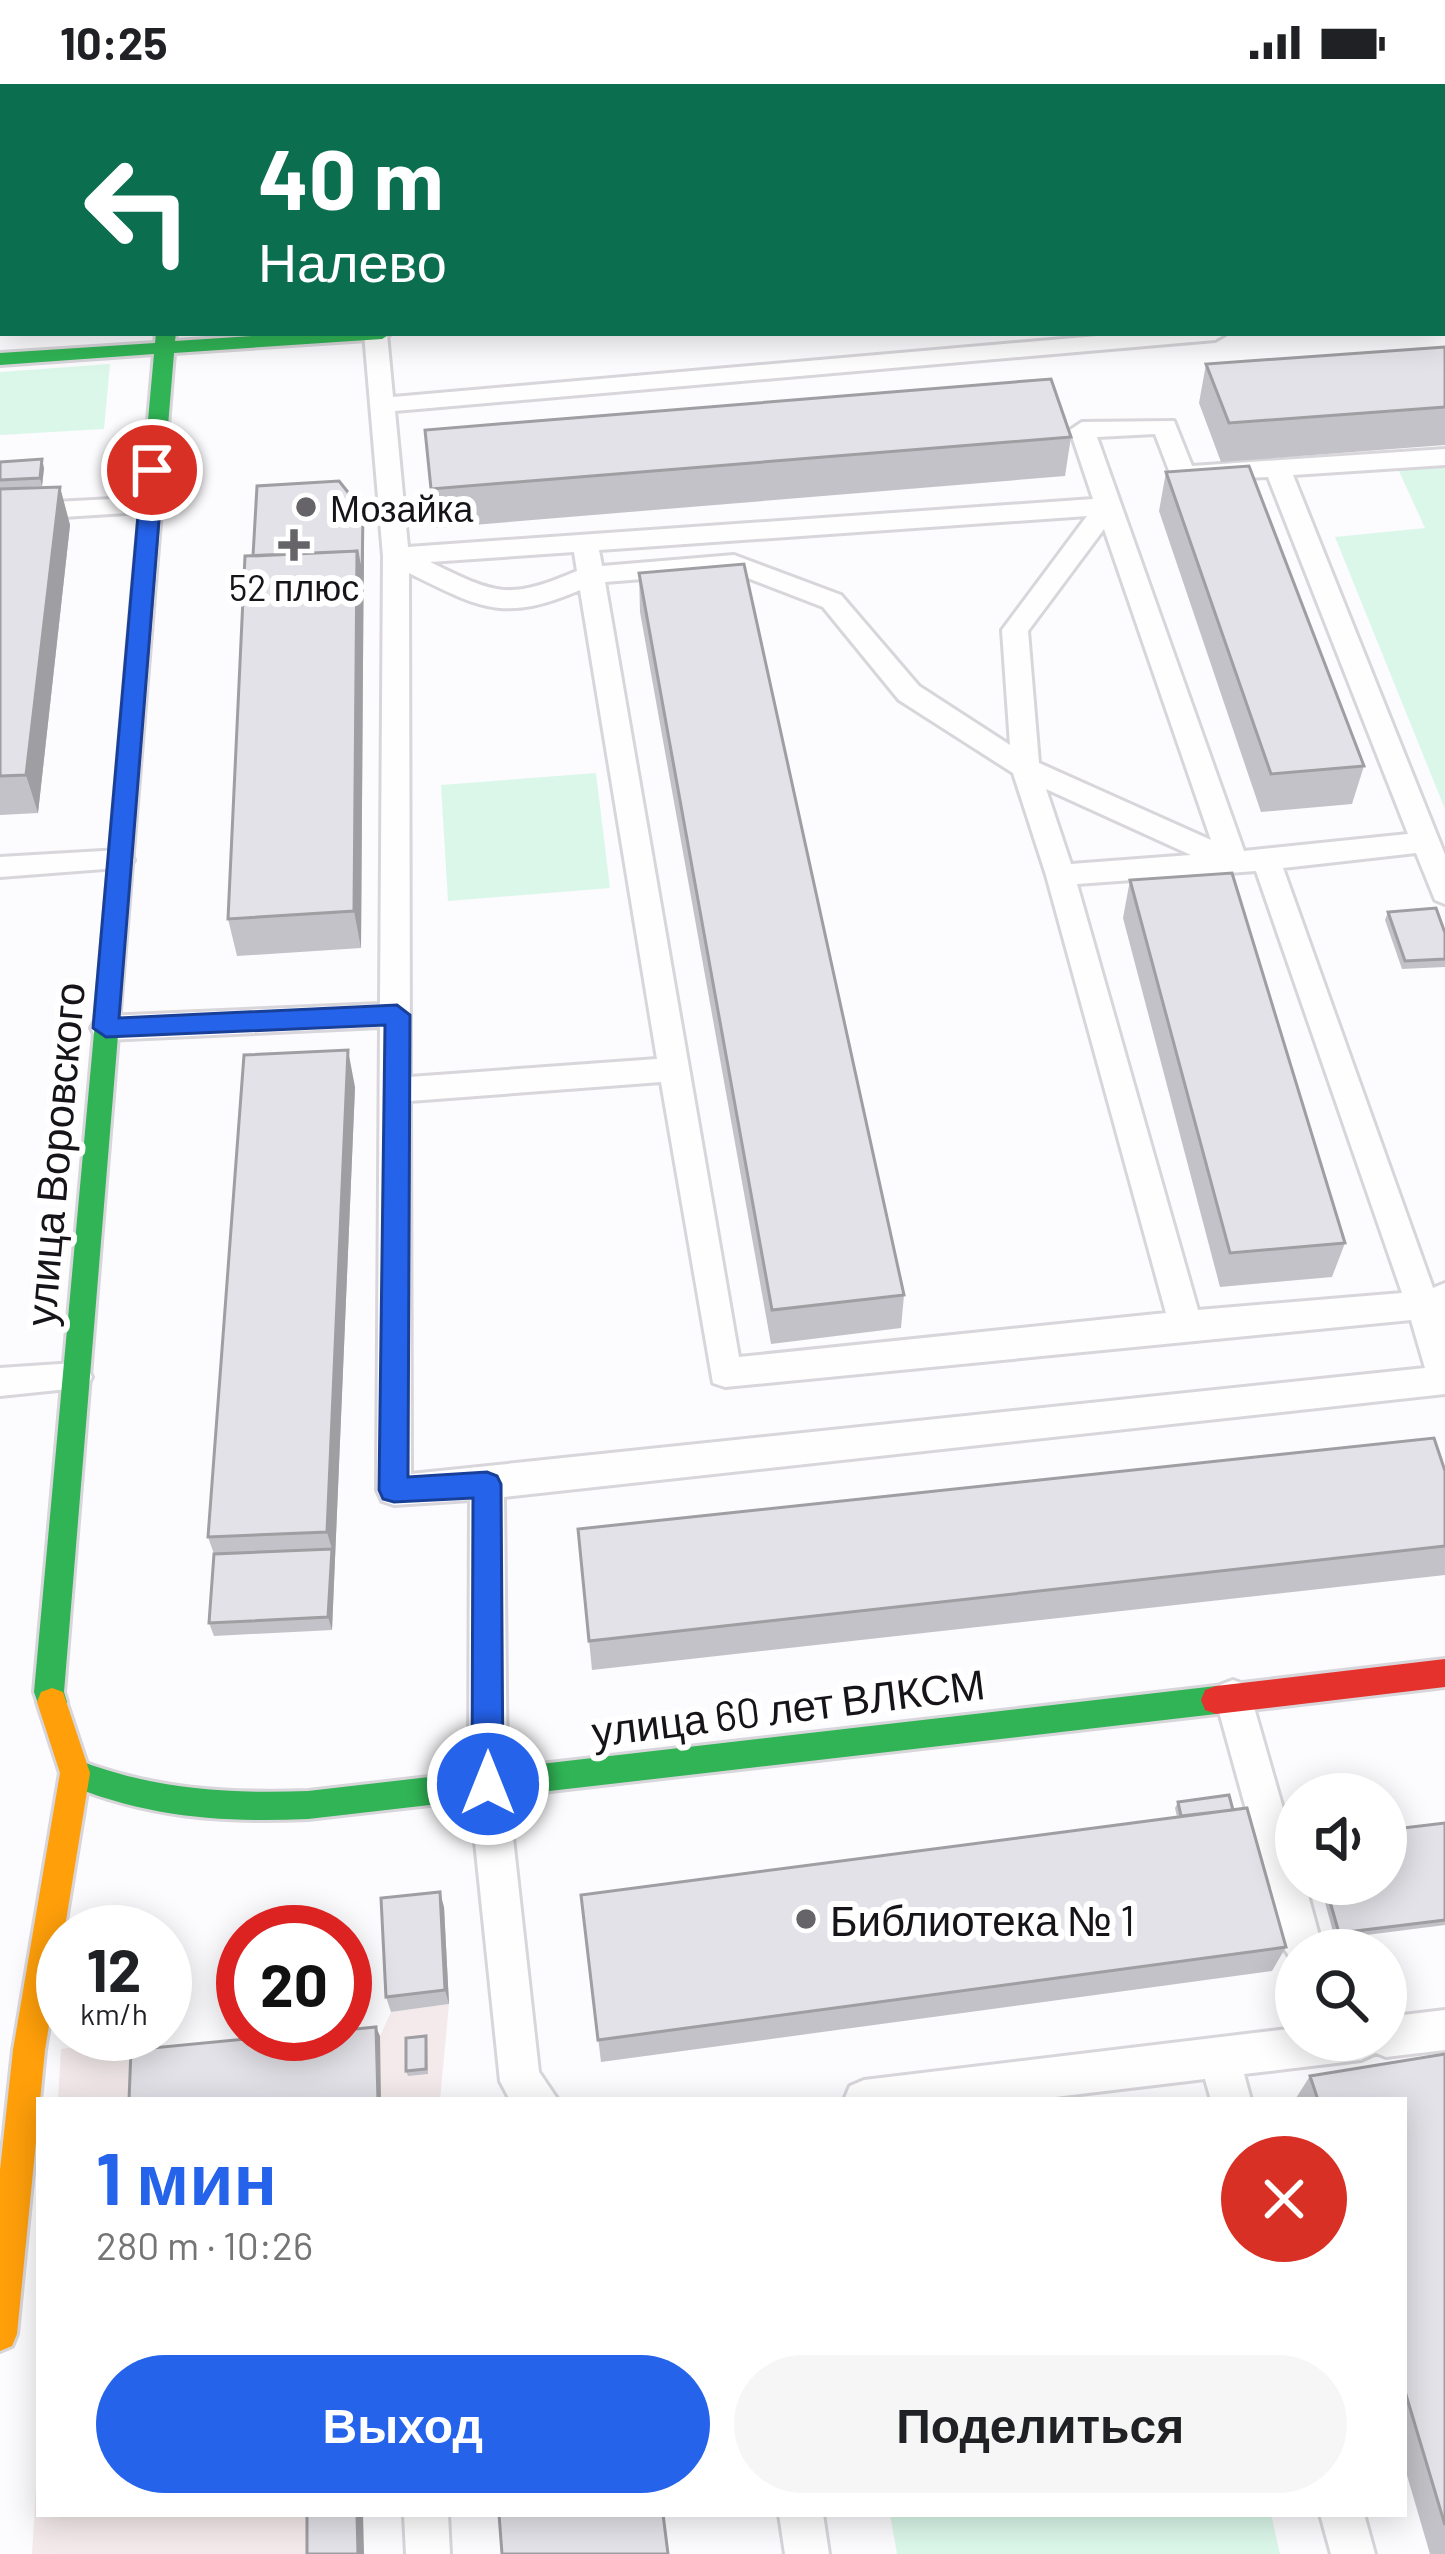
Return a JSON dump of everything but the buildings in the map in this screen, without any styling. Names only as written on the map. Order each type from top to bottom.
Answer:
[{"type":"street","points":[[0,359],[165,342],[307,336]]},
{"type":"street","name":"улица Воровского","points":[[0,2334],[4,2223],[75,1773],[49,1692],[165,342]]},
{"type":"street","name":"улица 60 лет ВЛКСМ","points":[[75,1773],[112,1793],[160,1807],[308,1805],[1445,1673]]},
{"type":"lane","points":[[378,336],[396,556],[394,1490],[487,1484],[1445,1380],[1434,1301],[1266,860]]},
{"type":"lane","points":[[383,405],[1180,336]]},
{"type":"lane","points":[[1233,862],[1082,430],[1165,426],[1183,475],[1445,457]]},
{"type":"lane","points":[[1279,472],[1445,893]]},
{"type":"lane","points":[[0,513],[149,506]]},
{"type":"lane","points":[[396,556],[1107,506]]},
{"type":"lane","points":[[1107,506],[1015,630],[1025,768],[1060,875],[1186,1325]]},
{"type":"lane","points":[[585,542],[725,1373],[1434,1301]]},
{"type":"lane","points":[[396,556],[486,600],[535,599],[591,574],[734,563],[832,601],[909,692],[1025,768],[1233,862]]},
{"type":"lane","points":[[1060,875],[1426,842]]},
{"type":"lane","points":[[0,866],[120,860]]},
{"type":"lane","points":[[106,1028],[397,1015]]},
{"type":"lane","points":[[397,1090],[675,1069]]},
{"type":"lane","points":[[1434,1301],[1445,1270]]},
{"type":"lane","points":[[0,1382],[75,1377]]},
{"type":"lane","points":[[487,1484],[488,1784],[520,2081],[535,2097]]},
{"type":"lane","points":[[1232,1697],[1298,1929]]},
{"type":"lane","points":[[1407,2035],[1445,2030]]},
{"type":"lane","points":[[889,2097],[1275,2050]]},
{"type":"lane","points":[[1220,2057],[1230,2097]]},
{"type":"lane","points":[[426,2517],[428,2554]]},
{"type":"lane","points":[[801,2517],[807,2554]]},
{"type":"lane","points":[[1343,2517],[1353,2554]]},
{"type":"shaded area","points":[[449,2004],[440,2097],[58,2097],[60,2061],[192,2061],[192,2053],[216,2051],[216,2061],[372,2061],[372,2037],[380,2036],[391,2012]]},
{"type":"shaded area","points":[[36,2487],[36,2517],[363,2517],[364,2554],[32,2554]]},
{"type":"green space","points":[[110,364],[104,429],[0,435],[0,372]]},
{"type":"green space","points":[[1445,463],[1445,809],[1335,537],[1425,528],[1397,467]]},
{"type":"green space","points":[[596,773],[610,888],[448,901],[441,785]]},
{"type":"green space","points":[[891,2517],[1272,2517],[1280,2554],[897,2554]]},
{"type":"traffic: fast","points":[[143,596],[166,336]]},
{"type":"traffic: fast","points":[[0,359],[338,336]]},
{"type":"traffic: fast","points":[[52,1702],[49,1692],[108,1011]]},
{"type":"traffic: fast","points":[[75,1773],[132,1794],[189,1804],[308,1805],[1216,1700]]},
{"type":"traffic: slow","points":[[0,2334],[29,2050],[75,1773],[52,1702]]},
{"type":"traffic: jam","points":[[108,1011],[143,596]]},
{"type":"traffic: jam","points":[[1216,1700],[1445,1673]]},
{"type":"place","name":"Мозайка","points":[[306,507]]},
{"type":"place","name":"52 плюс","points":[[294,545]]},
{"type":"place","name":"Библиотека № 1","points":[[806,1919]]},
{"type":"route","points":[[152,470],[106,1028],[397,1015],[394,1490],[487,1484],[488,1784]]}]
